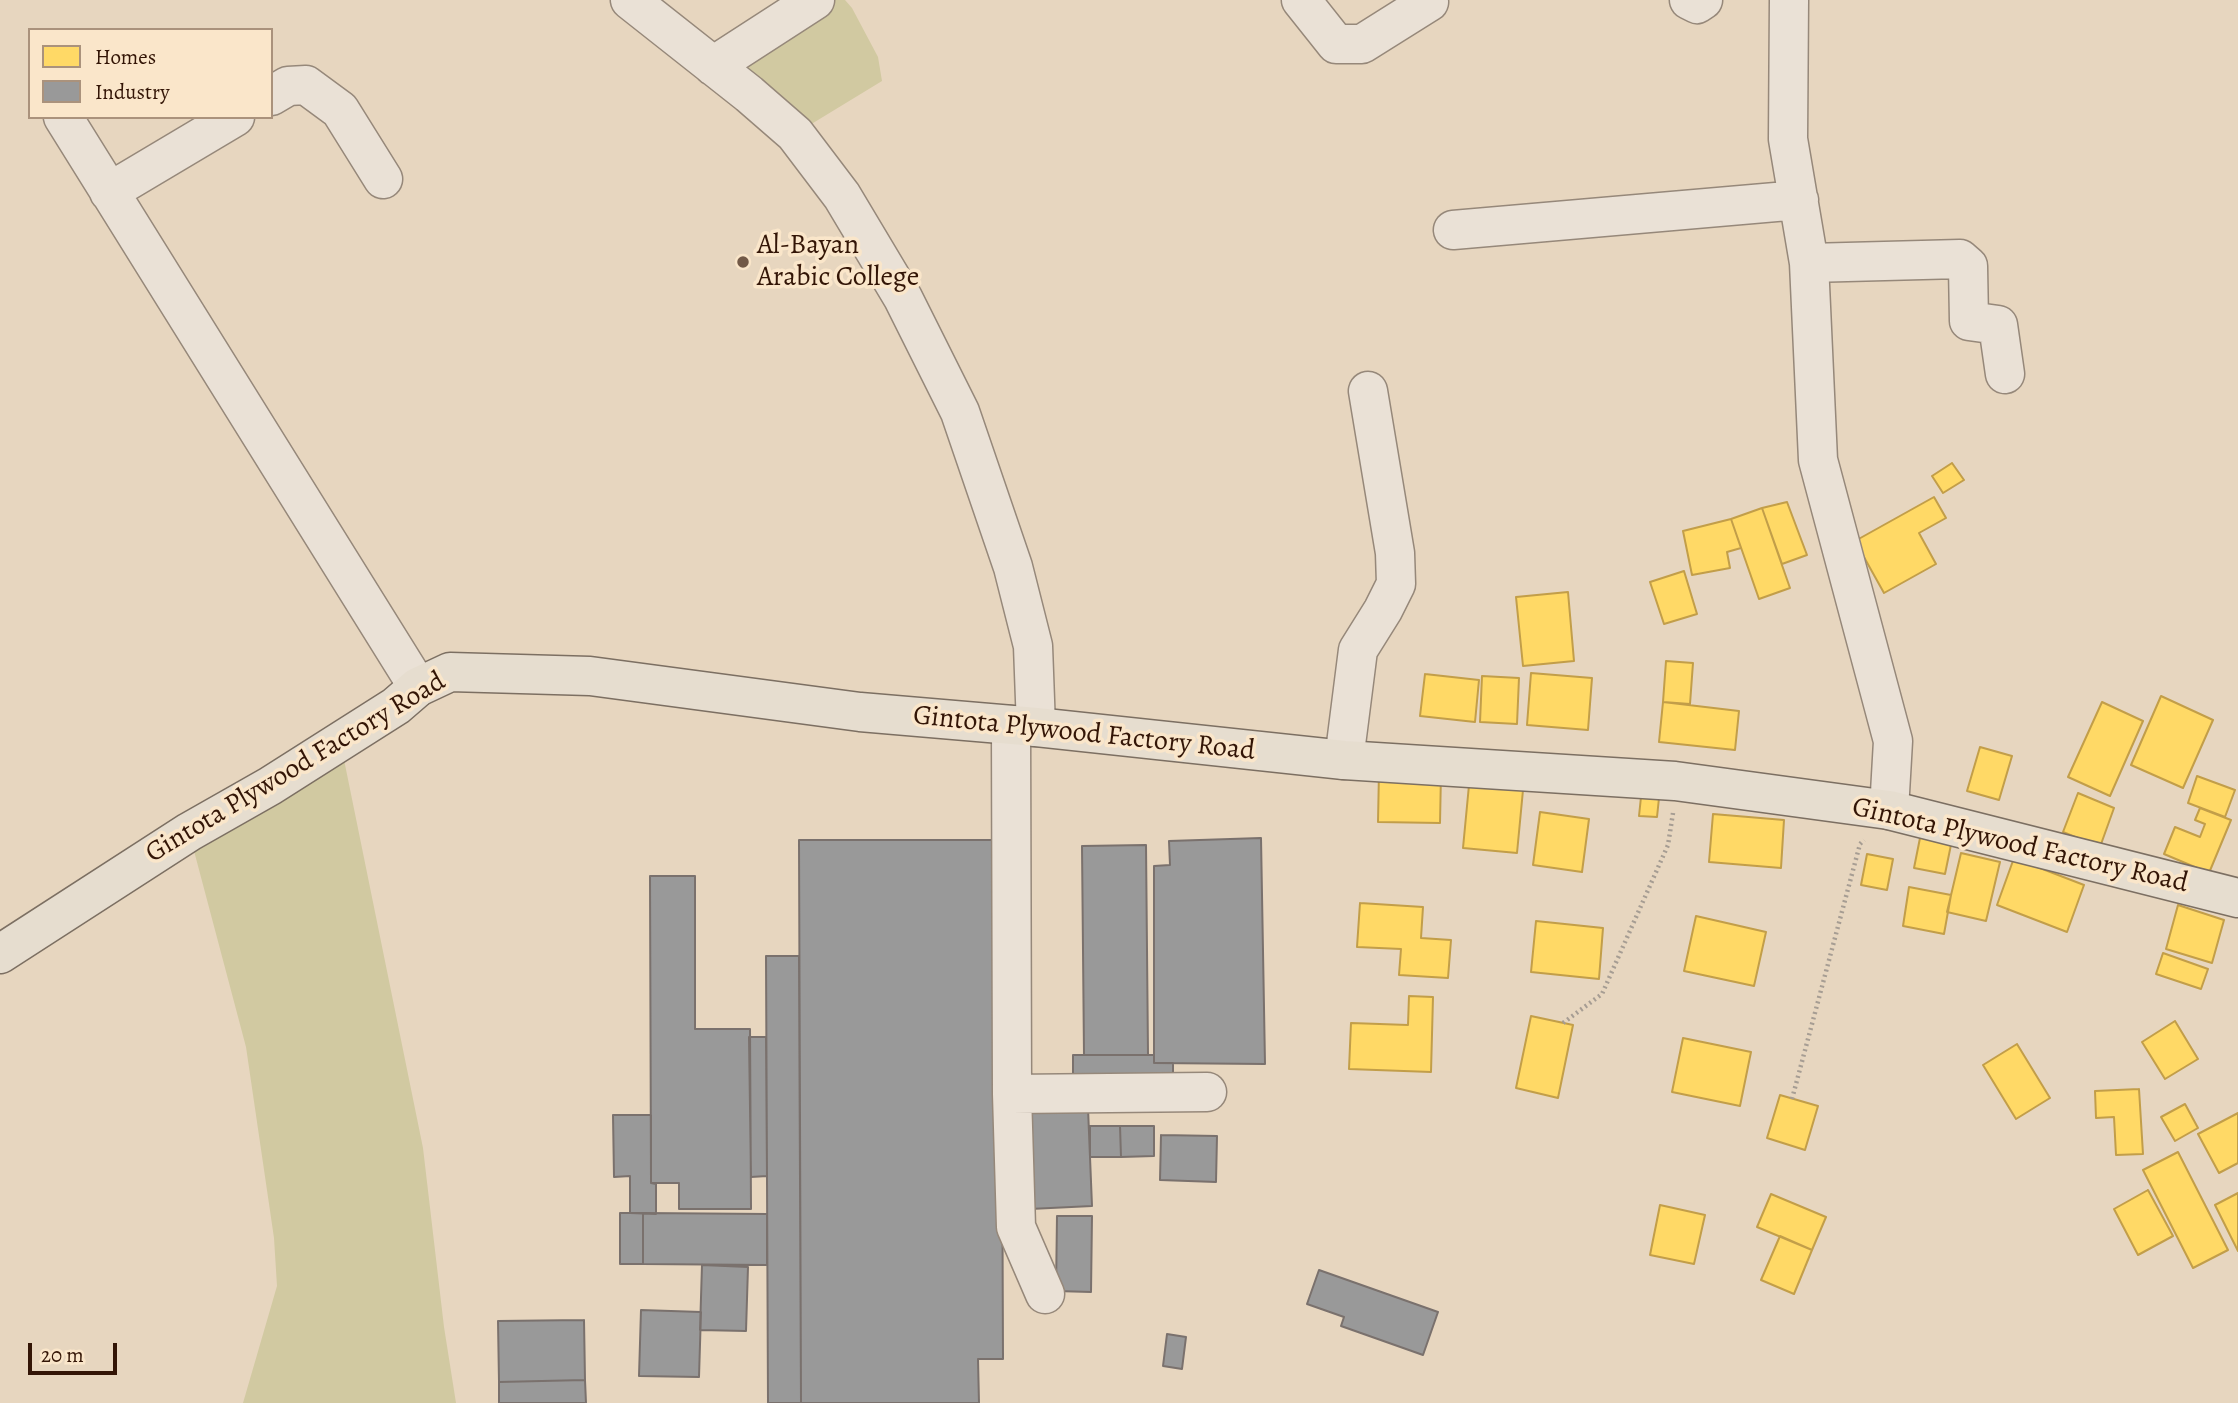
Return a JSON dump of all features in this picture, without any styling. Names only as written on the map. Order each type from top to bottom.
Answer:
[{"type":"main road","name":"Gintota Plywood Factory Road","points":[[0,954],[189,832],[270,786],[396,706],[418,687],[450,672],[590,676],[860,712],[1023,726],[1344,760],[1675,781],[1889,810],[2238,898]]},
{"type":"street","points":[[630,0],[795,134],[842,196],[902,298],[960,412],[1013,567],[1033,646],[1023,726],[1012,1094],[1016,1227],[1045,1293]]},
{"type":"street","points":[[713,65],[815,0]]},
{"type":"street","points":[[1301,0],[1336,44],[1362,44],[1429,2]]},
{"type":"street","points":[[1689,0],[1697,4],[1703,0]]},
{"type":"street","points":[[1789,0],[1788,139],[1809,263],[1818,460],[1893,741],[1889,810]]},
{"type":"street","points":[[273,95],[288,86],[306,85],[340,110],[383,178]]},
{"type":"street","points":[[64,119],[418,687]]},
{"type":"street","points":[[109,192],[232,119]]},
{"type":"street","points":[[1453,230],[1799,200]]},
{"type":"street","points":[[1809,263],[1960,259],[1968,267],[1969,321],[1998,325],[2005,373]]},
{"type":"street","points":[[1344,760],[1358,650],[1384,610],[1396,584],[1395,554],[1368,391]]},
{"type":"street","points":[[1012,1094],[1206,1092]]},
{"type":"path","points":[[1563,1023],[1602,994],[1668,845],[1675,781]]},
{"type":"path","points":[[1793,1098],[1860,844],[1889,810]]},
{"type":"shaded area","points":[[815,0],[845,0],[852,8],[878,57],[882,81],[795,134],[713,66]]},
{"type":"shaded area","points":[[340,740],[423,1148],[444,1327],[456,1403],[243,1403],[277,1286],[274,1238],[246,1047],[189,832]]},
{"type":"building: Homes","points":[[1952,463],[1964,480],[1943,493],[1932,476]]},
{"type":"building: Homes","points":[[1934,497],[1946,518],[1919,533],[1936,564],[1884,593],[1855,541]]},
{"type":"building: Homes","points":[[1787,502],[1807,555],[1782,564],[1762,508]]},
{"type":"building: Homes","points":[[1762,508],[1790,588],[1759,599],[1731,519]]},
{"type":"building: Homes","points":[[1731,519],[1741,548],[1727,552],[1730,568],[1692,575],[1683,531]]},
{"type":"building: Homes","points":[[1684,571],[1697,614],[1664,624],[1650,582]]},
{"type":"building: Homes","points":[[1568,592],[1574,661],[1523,666],[1516,597]]},
{"type":"building: Homes","points":[[1666,661],[1693,663],[1690,704],[1663,702]]},
{"type":"building: Homes","points":[[1531,673],[1592,678],[1588,730],[1527,725]]},
{"type":"building: Homes","points":[[1425,674],[1479,680],[1475,722],[1420,716]]},
{"type":"building: Homes","points":[[1482,676],[1519,678],[1517,724],[1480,722]]},
{"type":"building: Homes","points":[[2161,696],[2213,720],[2183,788],[2131,765]]},
{"type":"building: Homes","points":[[1663,702],[1739,711],[1735,750],[1659,742]]},
{"type":"building: Homes","points":[[2102,702],[2143,721],[2110,796],[2068,777]]},
{"type":"building: Homes","points":[[1980,747],[2012,756],[1999,800],[1967,791]]},
{"type":"building: Homes","points":[[1379,771],[1441,773],[1440,823],[1378,822]]},
{"type":"building: Homes","points":[[2197,776],[2235,790],[2225,817],[2188,803]]},
{"type":"building: Homes","points":[[1469,785],[1523,790],[1517,853],[1463,848]]},
{"type":"building: Homes","points":[[2078,793],[2114,808],[2100,847],[2063,832]]},
{"type":"building: Homes","points":[[1641,797],[1659,798],[1657,817],[1639,816]]},
{"type":"building: Homes","points":[[2200,808],[2231,820],[2209,873],[2164,854],[2175,827],[2200,837],[2205,824],[2195,820]]},
{"type":"building: Homes","points":[[1540,812],[1589,819],[1582,872],[1533,865]]},
{"type":"building: Homes","points":[[1713,814],[1784,820],[1781,868],[1709,862]]},
{"type":"building: Homes","points":[[1922,828],[1953,835],[1945,874],[1914,868]]},
{"type":"building: Homes","points":[[1961,853],[2000,862],[1986,921],[1947,912]]},
{"type":"building: Homes","points":[[1867,854],[1893,859],[1887,890],[1861,885]]},
{"type":"building: Homes","points":[[2014,858],[2084,885],[2067,932],[1997,905]]},
{"type":"building: Homes","points":[[1909,887],[1951,895],[1944,934],[1903,926]]},
{"type":"building: Homes","points":[[1360,903],[1423,907],[1421,938],[1451,940],[1448,978],[1399,975],[1401,949],[1357,947]]},
{"type":"building: Homes","points":[[2178,905],[2224,920],[2212,963],[2166,949]]},
{"type":"building: Homes","points":[[1696,916],[1766,932],[1754,986],[1684,971]]},
{"type":"building: Homes","points":[[1536,921],[1603,928],[1599,979],[1531,972]]},
{"type":"building: Homes","points":[[2163,953],[2208,969],[2201,989],[2156,974]]},
{"type":"building: Homes","points":[[1409,996],[1433,997],[1431,1072],[1349,1069],[1351,1023],[1408,1025]]},
{"type":"building: Homes","points":[[1531,1016],[1573,1025],[1558,1098],[1516,1088]]},
{"type":"building: Homes","points":[[2175,1021],[2198,1059],[2165,1079],[2142,1042]]},
{"type":"building: Homes","points":[[1683,1038],[1751,1052],[1740,1106],[1672,1092]]},
{"type":"building: Homes","points":[[2017,1044],[2050,1098],[2016,1119],[1983,1065]]},
{"type":"building: Homes","points":[[2139,1089],[2143,1154],[2116,1155],[2114,1117],[2096,1118],[2095,1091]]},
{"type":"building: Homes","points":[[1780,1095],[1818,1106],[1805,1150],[1767,1138]]},
{"type":"building: Homes","points":[[2185,1104],[2198,1128],[2175,1141],[2161,1117]]},
{"type":"building: Homes","points":[[2238,1113],[2238,1163],[2219,1173],[2198,1134]]},
{"type":"building: Homes","points":[[2178,1152],[2228,1250],[2193,1268],[2143,1170]]},
{"type":"building: Homes","points":[[2148,1190],[2173,1236],[2138,1255],[2114,1209]]},
{"type":"building: Homes","points":[[2238,1193],[2238,1251],[2215,1205]]},
{"type":"building: Homes","points":[[1771,1194],[1826,1217],[1812,1250],[1757,1227]]},
{"type":"building: Homes","points":[[1660,1205],[1705,1215],[1694,1264],[1650,1255]]},
{"type":"building: Homes","points":[[1780,1236],[1812,1250],[1794,1294],[1761,1280]]},
{"type":"building: Industry","points":[[1261,838],[1265,1064],[1154,1063],[1154,866],[1170,865],[1169,841]]},
{"type":"building: Industry","points":[[799,840],[1001,840],[1003,1359],[978,1359],[979,1403],[801,1403]]},
{"type":"building: Industry","points":[[1146,845],[1148,1055],[1084,1055],[1082,846]]},
{"type":"building: Industry","points":[[650,876],[695,876],[695,1029],[750,1029],[751,1209],[679,1209],[679,1183],[651,1183]]},
{"type":"building: Industry","points":[[766,956],[799,956],[801,1403],[768,1403]]},
{"type":"building: Industry","points":[[749,1037],[766,1037],[767,1176],[751,1177]]},
{"type":"building: Industry","points":[[1073,1055],[1154,1055],[1154,1063],[1173,1063],[1173,1081],[1073,1083]]},
{"type":"building: Industry","points":[[1088,1108],[1092,1206],[1030,1209],[1026,1111]]},
{"type":"building: Industry","points":[[613,1115],[651,1115],[651,1183],[656,1184],[656,1214],[630,1213],[630,1176],[614,1177]]},
{"type":"building: Industry","points":[[1090,1126],[1120,1126],[1121,1157],[1090,1157]]},
{"type":"building: Industry","points":[[1120,1126],[1154,1126],[1154,1156],[1121,1157]]},
{"type":"building: Industry","points":[[1161,1135],[1217,1136],[1216,1182],[1160,1180]]},
{"type":"building: Industry","points":[[620,1213],[643,1213],[643,1264],[620,1264]]},
{"type":"building: Industry","points":[[643,1213],[767,1214],[767,1265],[643,1264]]},
{"type":"building: Industry","points":[[1057,1216],[1092,1216],[1091,1292],[1056,1291]]},
{"type":"building: Industry","points":[[702,1265],[748,1267],[746,1331],[700,1330]]},
{"type":"building: Industry","points":[[1319,1270],[1438,1312],[1423,1355],[1341,1326],[1344,1317],[1307,1304]]},
{"type":"building: Industry","points":[[641,1310],[701,1312],[699,1377],[639,1376]]},
{"type":"building: Industry","points":[[584,1320],[585,1380],[499,1382],[498,1321]]},
{"type":"building: Industry","points":[[1167,1334],[1186,1337],[1182,1369],[1163,1366]]},
{"type":"building: Industry","points":[[585,1380],[586,1403],[499,1403],[499,1382]]},
{"type":"place","name":"Al-Bayan Arabic College","points":[[743,262]]}]
